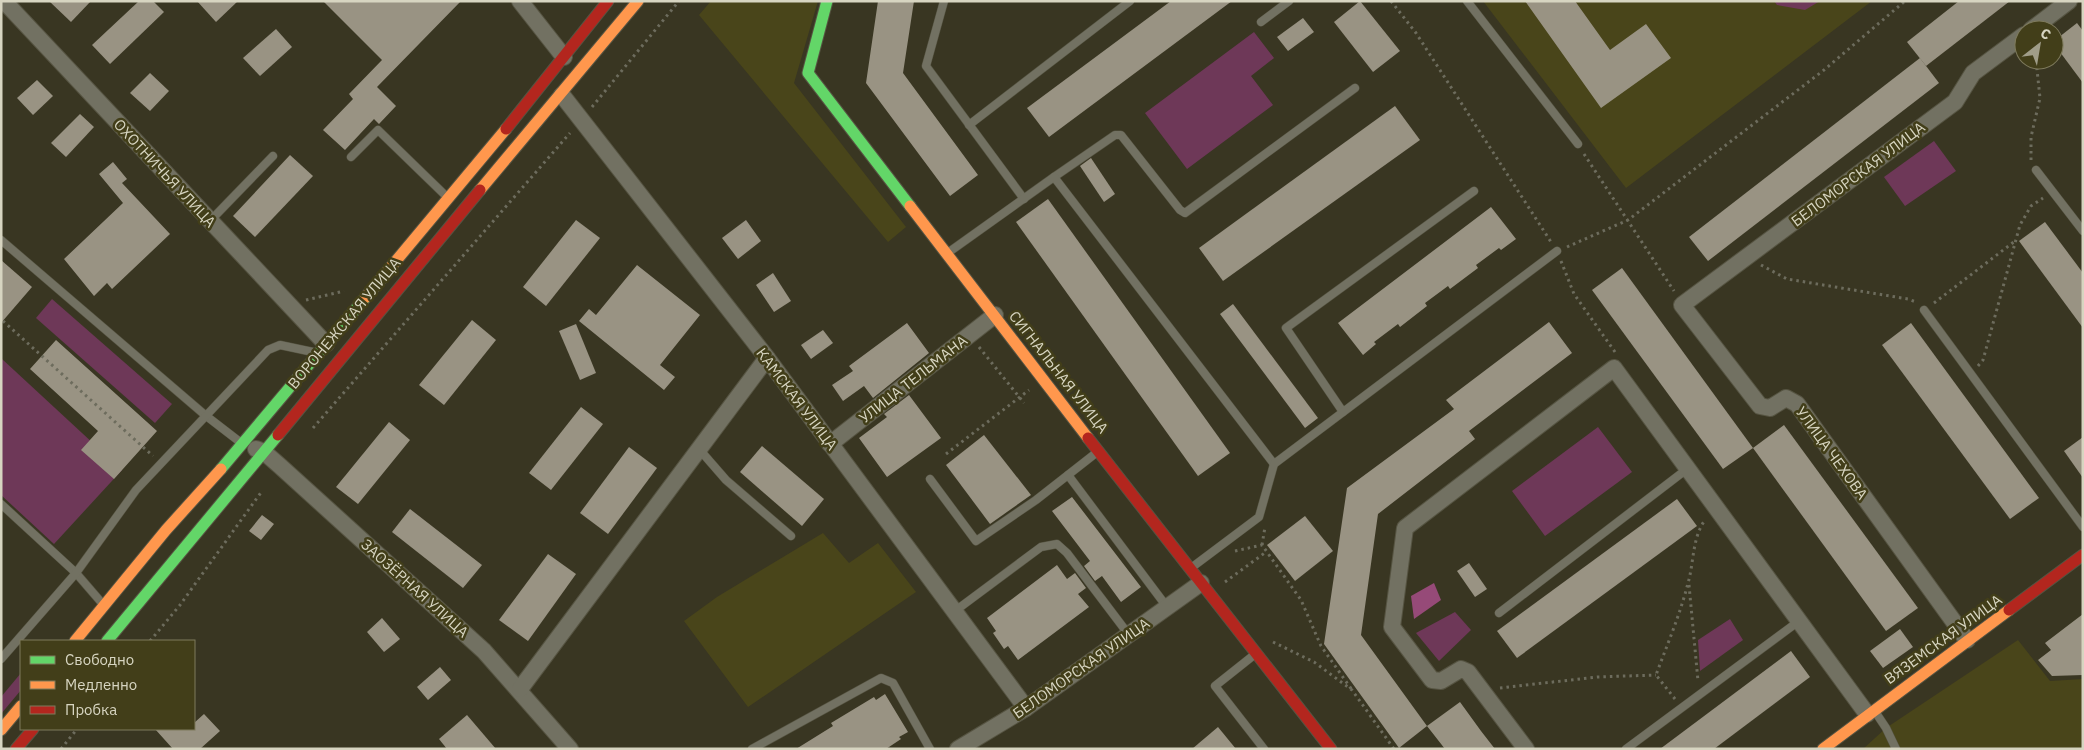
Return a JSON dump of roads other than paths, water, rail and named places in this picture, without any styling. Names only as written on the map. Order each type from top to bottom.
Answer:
[{"type":"main road","name":"ВОРОНЕЖСКАЯ УЛИЦА","points":[[106,640],[113,615],[166,530],[244,444],[564,57],[608,1]]},
{"type":"main road","name":"ВОРОНЕЖСКАЯ УЛИЦА","points":[[76,640],[113,615],[264,452],[339,358],[562,95],[638,1]]},
{"type":"main road","name":"СИГНАЛЬНАЯ УЛИЦА","points":[[827,1],[808,73],[1100,450],[1189,569],[1331,749]]},
{"type":"main road","name":"ВЯЗЕМСКАЯ УЛИЦА","points":[[1823,749],[1870,712],[2083,555]]},
{"type":"main road","points":[[1,730],[20,707]]},
{"type":"main road","points":[[16,749],[32,730]]},
{"type":"street","name":"ОХОТНИЧЬЯ УЛИЦА","points":[[4,1],[288,304],[322,348]]},
{"type":"street","points":[[520,1],[564,57]]},
{"type":"street","points":[[2043,20],[2069,1]]},
{"type":"street","name":"БЕЛОМОРСКАЯ УЛИЦА","points":[[1682,305],[1955,102],[1973,73],[2014,42]]},
{"type":"street","name":"КАМСКАЯ УЛИЦА","points":[[562,95],[580,121],[767,358],[1026,708]]},
{"type":"street","name":"УЛИЦА ЧЕХОВА","points":[[1682,305],[1760,406],[1770,408],[1786,398],[1797,404],[1967,640]]},
{"type":"street","name":"УЛИЦА ТЕЛЬМАНА","points":[[830,444],[995,314]]},
{"type":"street","points":[[520,689],[767,358]]},
{"type":"street","points":[[1526,749],[1468,672],[1461,669],[1441,681],[1432,680],[1392,627],[1404,528],[1614,368],[1799,621],[1870,712]]},
{"type":"street","name":"ЗАОЗЁРНАЯ УЛИЦА","points":[[244,444],[264,452],[484,651],[520,689],[570,749]]},
{"type":"street","name":"БЕЛОМОРСКАЯ УЛИЦА","points":[[958,749],[1026,708],[1201,583]]},
{"type":"lane","points":[[944,1],[926,66],[1024,199]]},
{"type":"lane","points":[[968,125],[1130,1]]},
{"type":"lane","points":[[1261,22],[1289,1]]},
{"type":"lane","points":[[1467,1],[1578,144]]},
{"type":"lane","points":[[947,253],[1115,135],[1121,135],[1180,210],[1185,213],[1355,88]]},
{"type":"lane","points":[[351,157],[378,130],[448,198]]},
{"type":"lane","points":[[210,221],[273,156]]},
{"type":"lane","points":[[2036,170],[2083,231]]},
{"type":"lane","points":[[1054,177],[1274,464]]},
{"type":"lane","points":[[1343,412],[1286,328],[1474,191]]},
{"type":"lane","points":[[1,240],[205,416],[244,444]]},
{"type":"lane","points":[[1189,569],[1259,517],[1274,464],[1557,252]]},
{"type":"lane","points":[[1924,310],[2083,527]]},
{"type":"lane","points":[[1,659],[76,572],[136,490],[274,346],[322,348]]},
{"type":"lane","points":[[699,449],[726,480],[791,536]]},
{"type":"lane","points":[[930,479],[976,541],[1100,450]]},
{"type":"lane","points":[[1499,613],[1687,469]]},
{"type":"lane","points":[[1068,475],[1167,608]]},
{"type":"lane","points":[[1,504],[76,572],[113,615]]},
{"type":"lane","points":[[955,611],[1042,547],[1057,544],[1067,553],[1129,634]]},
{"type":"lane","points":[[1626,749],[1799,621]]},
{"type":"lane","points":[[1256,653],[1215,686],[1264,749]]},
{"type":"lane","points":[[752,749],[881,678],[893,683],[930,749]]},
{"type":"lane","points":[[1870,712],[1886,728],[1896,749]]}]
